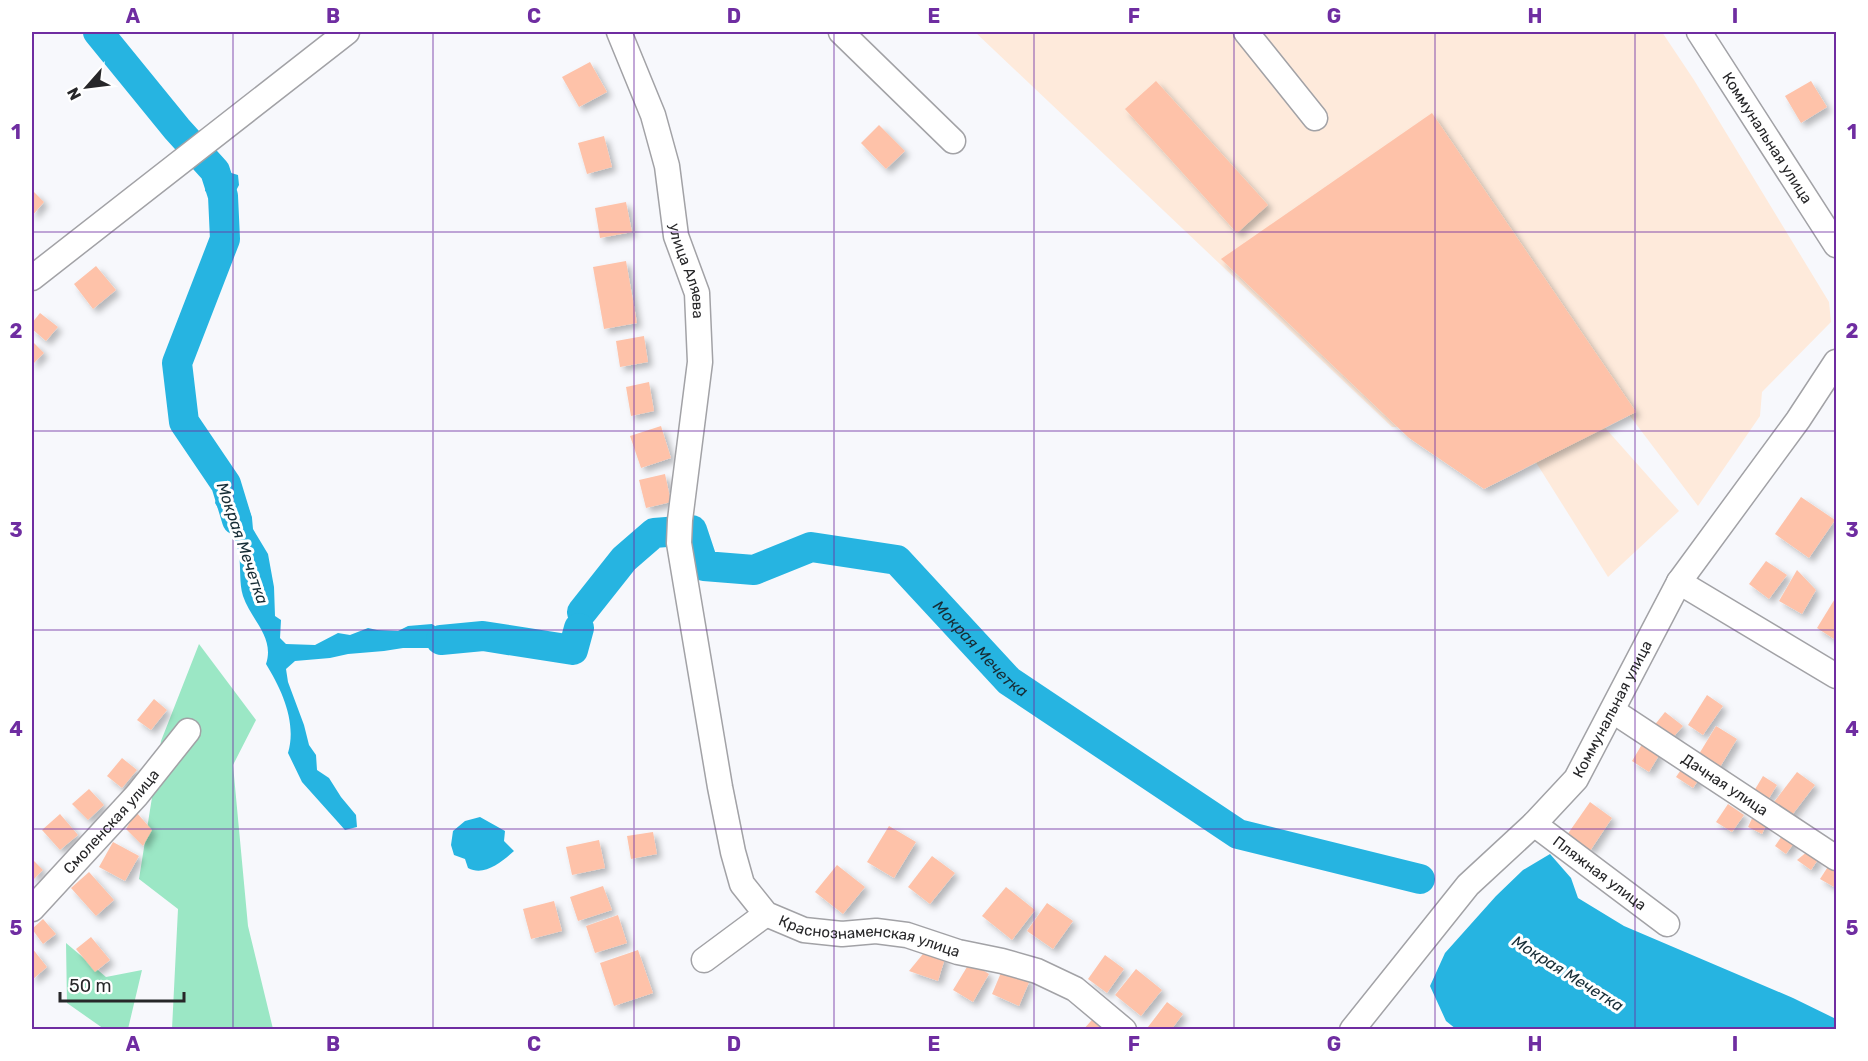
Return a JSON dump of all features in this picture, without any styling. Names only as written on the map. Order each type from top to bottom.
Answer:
[{"type":"street","points":[[32,278],[347,32]]},
{"type":"street","name":"улица Аляева","points":[[619,32],[653,115],[667,166],[676,236],[697,293],[700,362],[679,532]]},
{"type":"street","points":[[842,32],[953,141]]},
{"type":"street","points":[[1246,32],[1315,118]]},
{"type":"street","name":"Коммунальная улица","points":[[1699,32],[1830,216],[1836,244]]},
{"type":"street","name":"Коммунальная улица","points":[[1352,1029],[1467,885],[1534,824],[1576,779],[1679,582],[1798,420],[1836,362]]},
{"type":"street","name":"Краснознаменская улица","points":[[679,532],[733,852],[742,884],[766,914],[804,930],[842,934],[876,931],[907,934],[958,952],[1002,960],[1037,971],[1075,989],[1124,1029]]},
{"type":"street","points":[[1679,582],[1836,675]]},
{"type":"street","name":"Дачная улица","points":[[1612,711],[1836,858]]},
{"type":"street","name":"Смоленская улица","points":[[32,909],[137,795],[188,730]]},
{"type":"street","name":"Пляжная улица","points":[[1534,824],[1667,924]]},
{"type":"street","points":[[704,960],[766,914]]},
{"type":"shaded area","points":[[975,32],[1662,32],[1694,80],[1829,302],[1831,322],[1762,392],[1760,416],[1698,506],[1602,379],[1576,395],[1679,511],[1608,577],[1515,429],[1392,427]]},
{"type":"green space","points":[[199,644],[256,720],[233,765],[248,926],[273,1029],[172,1029],[178,909],[139,879],[161,741]]},
{"type":"green space","points":[[66,943],[106,977],[142,970],[128,1029],[104,1029],[67,1003]]},
{"type":"water","points":[[217,157],[228,172],[238,175],[239,185],[227,208],[214,205],[214,196],[205,191],[207,183],[199,171]]},
{"type":"water","points":[[227,478],[236,482],[237,494],[247,504],[253,529],[268,554],[274,587],[275,616],[281,620],[280,638],[286,644],[315,645],[338,633],[350,635],[368,628],[398,631],[408,626],[432,624],[438,628],[473,629],[482,632],[480,642],[439,648],[403,648],[295,661],[286,669],[288,682],[309,745],[316,755],[317,770],[329,778],[356,815],[357,827],[345,830],[302,782],[288,753],[291,730],[286,707],[266,664],[268,654],[265,637],[243,596],[239,554],[235,540],[215,503],[220,484]]},
{"type":"water","points":[[480,817],[505,831],[504,841],[514,851],[493,867],[480,871],[468,868],[465,859],[454,855],[451,845],[453,831],[465,821]]},
{"type":"water","points":[[1550,854],[1571,878],[1578,898],[1624,926],[1793,998],[1836,1019],[1836,1029],[1456,1029],[1446,1021],[1430,986],[1445,953],[1496,896],[1523,870]]},
{"type":"building","points":[[590,62],[607,92],[579,107],[562,77]]},
{"type":"building","points":[[1156,81],[1268,205],[1237,233],[1125,109]]},
{"type":"building","points":[[1811,81],[1827,107],[1801,123],[1785,96]]},
{"type":"building","points":[[1432,113],[1636,412],[1484,489],[1409,438],[1221,259]]},
{"type":"building","points":[[879,125],[905,151],[886,169],[861,143]]},
{"type":"building","points":[[604,136],[612,167],[587,174],[578,143]]},
{"type":"building","points":[[32,190],[44,202],[32,216]]},
{"type":"building","points":[[626,202],[632,232],[600,238],[595,208]]},
{"type":"building","points":[[626,261],[637,323],[604,329],[593,267]]},
{"type":"building","points":[[96,266],[116,290],[93,309],[74,284]]},
{"type":"building","points":[[40,313],[58,327],[46,341],[32,329],[32,323]]},
{"type":"building","points":[[644,336],[648,362],[620,367],[616,341]]},
{"type":"building","points":[[32,341],[44,353],[32,365]]},
{"type":"building","points":[[649,382],[654,411],[631,416],[626,387]]},
{"type":"building","points":[[661,426],[671,458],[641,468],[630,436]]},
{"type":"building","points":[[665,474],[671,502],[646,508],[639,480]]},
{"type":"building","points":[[1801,497],[1835,520],[1809,558],[1775,534]]},
{"type":"building","points":[[1766,561],[1787,575],[1769,599],[1749,584]]},
{"type":"building","points":[[1797,570],[1816,590],[1802,614],[1779,601]]},
{"type":"building","points":[[1836,597],[1836,635],[1834,639],[1817,628]]},
{"type":"building","points":[[1707,695],[1723,706],[1703,735],[1688,725]]},
{"type":"building","points":[[154,699],[167,710],[151,730],[137,720]]},
{"type":"building","points":[[1665,712],[1683,726],[1670,741],[1653,727]]},
{"type":"building","points":[[1716,726],[1737,739],[1717,772],[1696,759]]},
{"type":"building","points":[[1644,741],[1661,752],[1649,772],[1632,761]]},
{"type":"building","points":[[122,758],[137,770],[122,788],[107,776]]},
{"type":"building","points":[[1685,764],[1701,776],[1693,788],[1676,777]]},
{"type":"building","points":[[1797,772],[1815,785],[1789,819],[1771,806]]},
{"type":"building","points":[[1763,776],[1777,785],[1768,800],[1754,791]]},
{"type":"building","points":[[89,789],[104,805],[88,820],[72,804]]},
{"type":"building","points":[[1590,802],[1612,818],[1590,851],[1567,835]]},
{"type":"building","points":[[1728,804],[1744,815],[1732,832],[1716,822]]},
{"type":"building","points":[[136,812],[152,830],[143,846],[126,829]]},
{"type":"building","points":[[1755,812],[1769,819],[1762,834],[1748,827]]},
{"type":"building","points":[[60,814],[78,835],[60,850],[42,830]]},
{"type":"building","points":[[889,826],[916,842],[894,878],[867,862]]},
{"type":"building","points":[[1786,830],[1797,839],[1786,854],[1775,846]]},
{"type":"building","points":[[653,832],[657,854],[631,859],[627,836]]},
{"type":"building","points":[[599,840],[605,868],[572,875],[566,847]]},
{"type":"building","points":[[113,842],[139,856],[125,881],[99,867]]},
{"type":"building","points":[[1808,851],[1819,858],[1811,870],[1797,860]]},
{"type":"building","points":[[932,856],[955,873],[930,904],[908,887]]},
{"type":"building","points":[[32,859],[43,870],[32,881]]},
{"type":"building","points":[[1831,862],[1836,866],[1834,887],[1820,879]]},
{"type":"building","points":[[837,865],[865,887],[843,914],[815,892]]},
{"type":"building","points":[[89,872],[114,900],[96,916],[71,888]]},
{"type":"building","points":[[603,886],[612,910],[578,921],[570,897]]},
{"type":"building","points":[[1006,887],[1035,910],[1012,940],[982,916]]},
{"type":"building","points":[[554,901],[562,931],[531,939],[523,909]]},
{"type":"building","points":[[1047,903],[1073,921],[1053,949],[1027,931]]},
{"type":"building","points":[[618,915],[627,943],[595,953],[586,926]]},
{"type":"building","points":[[43,919],[56,934],[43,944],[32,929]]},
{"type":"building","points":[[91,937],[110,960],[95,972],[76,949]]},
{"type":"building","points":[[32,948],[47,967],[32,980]]},
{"type":"building","points":[[927,949],[946,955],[938,981],[909,971]]},
{"type":"building","points":[[638,950],[653,993],[614,1006],[600,963]]},
{"type":"building","points":[[1105,955],[1124,969],[1107,993],[1088,979]]},
{"type":"building","points":[[970,962],[989,974],[973,1002],[953,990]]},
{"type":"building","points":[[1003,968],[1030,980],[1019,1006],[992,994]]},
{"type":"building","points":[[1136,969],[1162,990],[1141,1016],[1115,995]]},
{"type":"building","points":[[1167,1002],[1183,1014],[1171,1030],[1152,1030],[1148,1027]]},
{"type":"building","points":[[1098,1013],[1115,1030],[1083,1030]]},
{"type":"waterway","name":"Мокрая Мечетка","points":[[98,32],[177,129],[215,171],[223,196],[225,239],[177,363],[184,422],[226,484],[237,520]]},
{"type":"waterway","name":"Мокрая Мечетка","points":[[582,612],[624,559],[654,533],[692,530],[704,566],[754,570],[811,547],[897,560],[1009,681],[1238,834],[1420,879]]},
{"type":"waterway","name":"Мокрая Мечетка","points":[[441,640],[483,636],[573,650],[579,628]]}]
